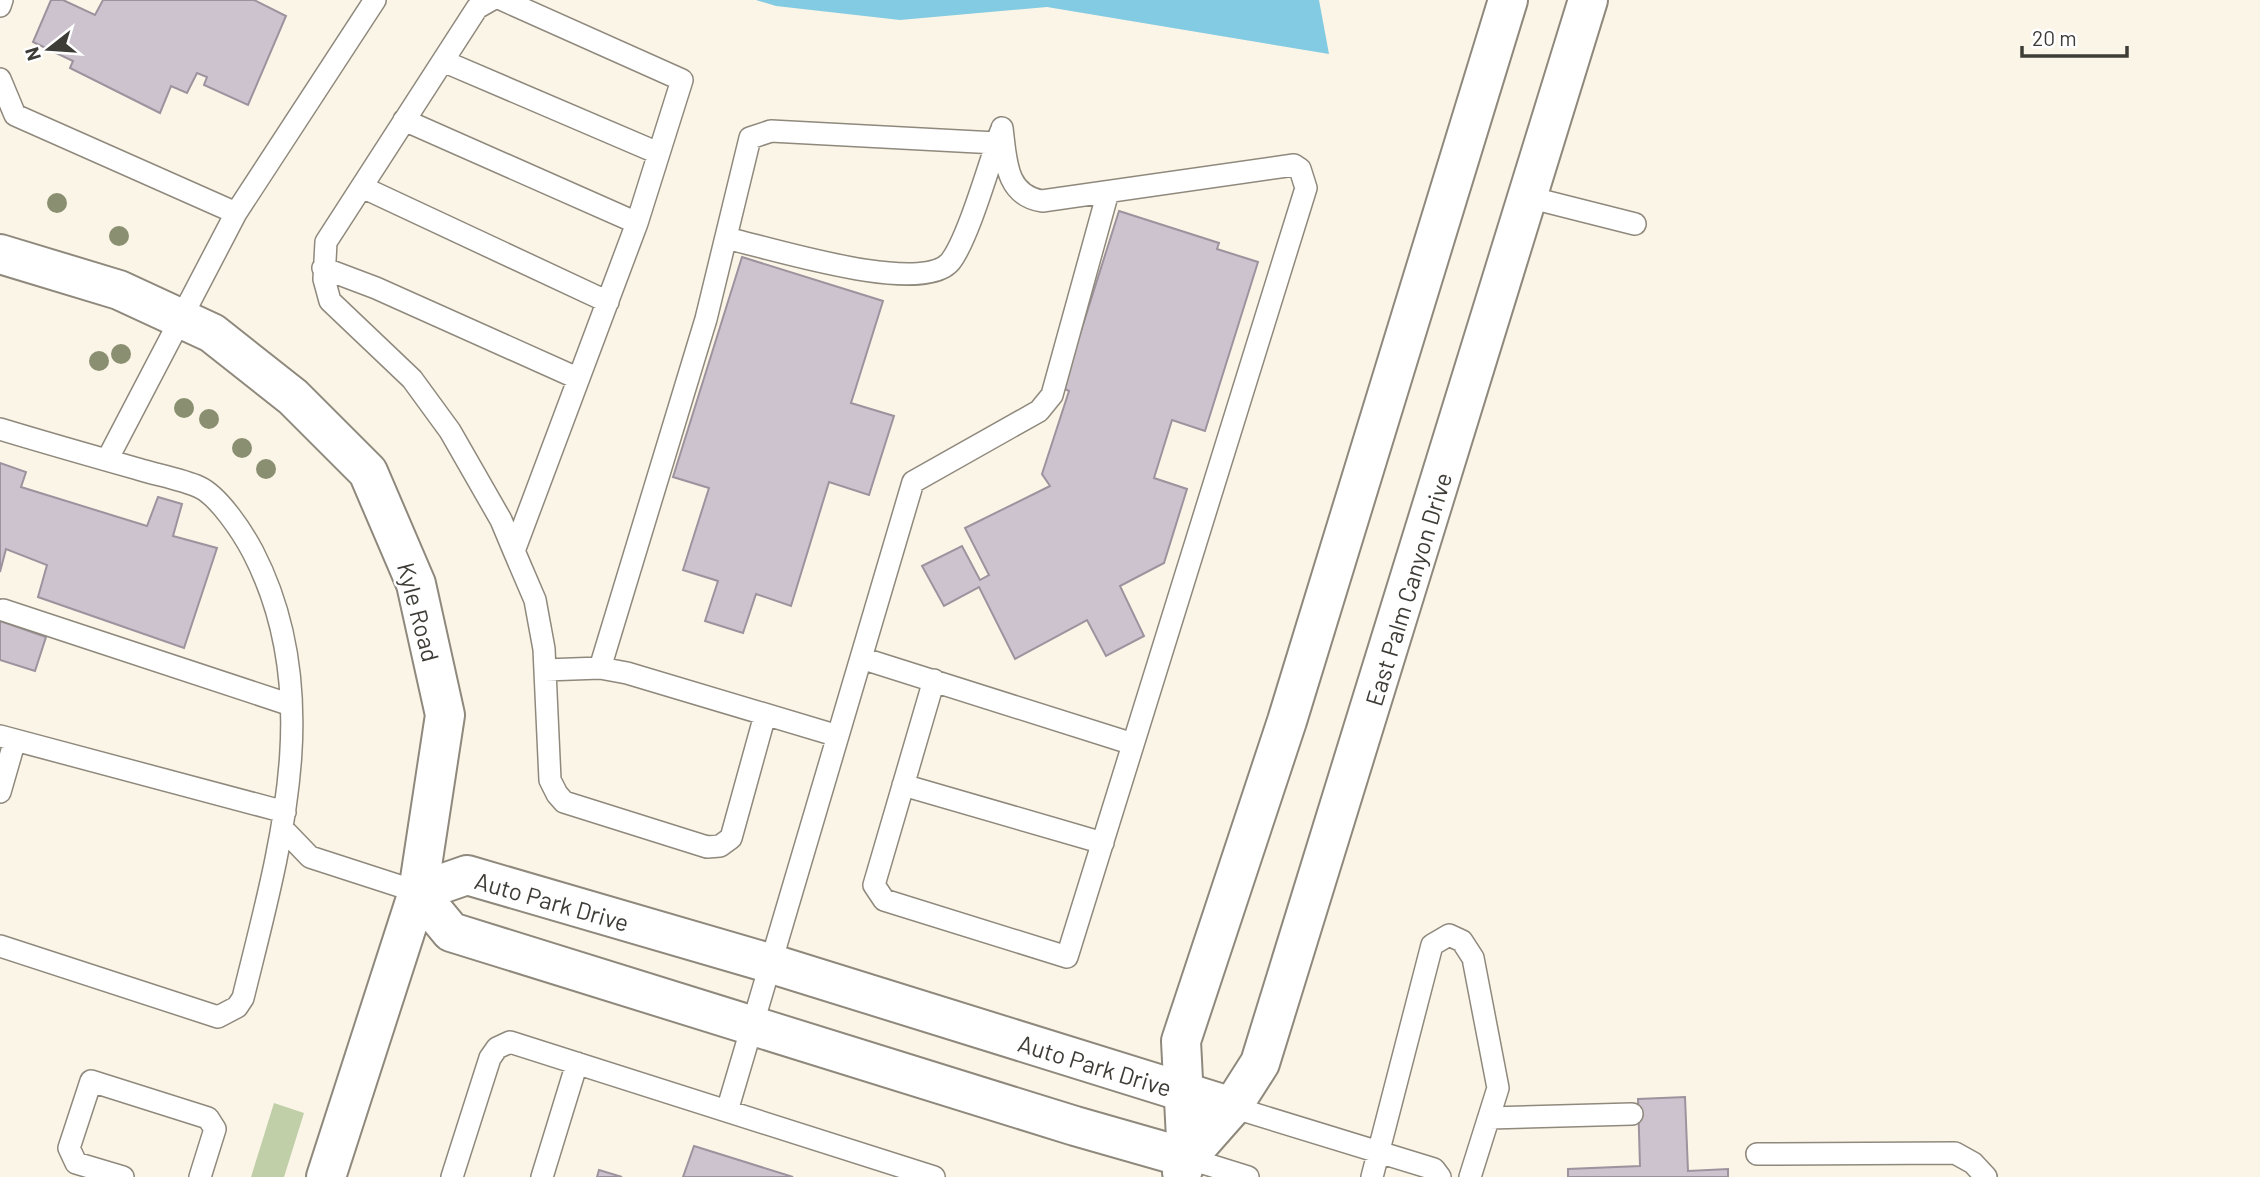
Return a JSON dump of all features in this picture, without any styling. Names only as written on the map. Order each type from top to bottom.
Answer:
[{"type":"street","name":"East Palm Canyon Drive","points":[[1184,1168],[1232,1107],[1260,1063],[1585,9]]},
{"type":"street","points":[[418,892],[451,932],[751,1026],[1184,1168],[1181,1041],[1287,720],[1502,18]]},
{"type":"street","name":"Kyle Road","points":[[0,254],[119,290],[212,333],[293,397],[368,472],[416,584],[445,715],[418,892],[326,1177]]},
{"type":"street","name":"Auto Park Drive","points":[[418,892],[467,875],[769,963],[1232,1107]]},
{"type":"lane","points":[[0,6],[2,0]]},
{"type":"lane","points":[[107,460],[236,213],[375,0]]},
{"type":"lane","points":[[491,0],[477,8],[326,242],[323,268],[326,294],[330,301],[412,379],[450,431],[501,520],[535,600],[545,670],[550,780],[564,802],[707,847],[720,846],[731,838],[765,715]]},
{"type":"lane","points":[[503,0],[682,80],[637,223],[514,551]]},
{"type":"lane","points":[[443,61],[658,153]]},
{"type":"lane","points":[[0,79],[15,115],[236,213]]},
{"type":"lane","points":[[404,120],[637,223]]},
{"type":"lane","points":[[726,239],[877,273],[904,276],[939,271],[951,261],[967,228],[1002,128],[1009,176],[1019,193],[1027,199],[1042,201],[1294,165],[1300,169],[1306,188],[1067,957],[884,900],[874,885],[934,680]]},
{"type":"lane","points":[[600,667],[706,319],[750,138],[757,133],[771,131],[996,143]]},
{"type":"lane","points":[[362,187],[608,302]]},
{"type":"lane","points":[[727,1111],[913,482],[1039,411],[1052,394],[1108,192]]},
{"type":"lane","points":[[1528,197],[1636,224]]},
{"type":"lane","points":[[323,268],[376,288],[577,378]]},
{"type":"lane","points":[[0,429],[201,488],[244,535],[265,575],[286,647],[291,705],[285,821],[243,998],[237,1007],[218,1017],[0,946]]},
{"type":"lane","points":[[3,610],[291,705]]},
{"type":"lane","points":[[861,658],[1133,744]]},
{"type":"lane","points":[[545,670],[600,667],[838,736]]},
{"type":"lane","points":[[0,792],[7,738],[285,821],[310,858],[418,892]]},
{"type":"lane","points":[[903,785],[1103,843]]},
{"type":"lane","points":[[1372,1177],[1432,945],[1449,935],[1462,941],[1474,958],[1498,1088],[1470,1177]]},
{"type":"lane","points":[[452,1177],[490,1058],[498,1048],[510,1042],[727,1111],[879,1168],[934,1177]]},
{"type":"lane","points":[[542,1177],[577,1063]]},
{"type":"lane","points":[[123,1177],[76,1163],[69,1149],[91,1080],[208,1118],[215,1129],[200,1177]]},
{"type":"lane","points":[[1232,1107],[1434,1169],[1440,1177]]},
{"type":"lane","points":[[1489,1118],[1632,1114]]},
{"type":"lane","points":[[1757,1154],[1955,1153],[1973,1163],[1986,1177]]},
{"type":"lane","points":[[1184,1168],[1248,1177]]},
{"type":"green space","points":[[274,1103],[304,1113],[284,1177],[251,1177]]},
{"type":"water","points":[[756,0],[1319,0],[1329,54],[1047,7],[900,20],[776,6]]},
{"type":"building","points":[[51,0],[63,0],[95,15],[103,0],[254,0],[286,16],[248,105],[204,85],[207,77],[197,73],[187,93],[171,86],[160,113],[70,68],[73,61],[33,42]]},
{"type":"building","points":[[1119,211],[1219,243],[1217,249],[1258,262],[1205,431],[1172,420],[1154,478],[1187,489],[1164,563],[1120,586],[1144,636],[1106,656],[1087,620],[1015,659],[979,587],[944,606],[922,566],[962,546],[980,580],[989,575],[965,528],[1050,486],[1042,474],[1069,391],[1063,388]]},
{"type":"building","points":[[742,257],[883,301],[851,403],[894,416],[869,495],[829,482],[791,606],[756,594],[743,633],[705,621],[718,581],[683,570],[709,488],[673,477]]},
{"type":"building","points":[[0,463],[26,472],[21,487],[147,526],[158,497],[182,504],[173,536],[217,548],[184,648],[38,597],[47,565],[6,549],[0,572]]},
{"type":"building","points":[[0,621],[46,637],[35,671],[0,660]]},
{"type":"building","points":[[1685,1097],[1688,1171],[1728,1169],[1728,1177],[1568,1177],[1568,1169],[1640,1166],[1638,1099]]},
{"type":"building","points":[[694,1146],[793,1177],[683,1177]]},
{"type":"building","points":[[599,1170],[622,1177],[597,1177]]}]
